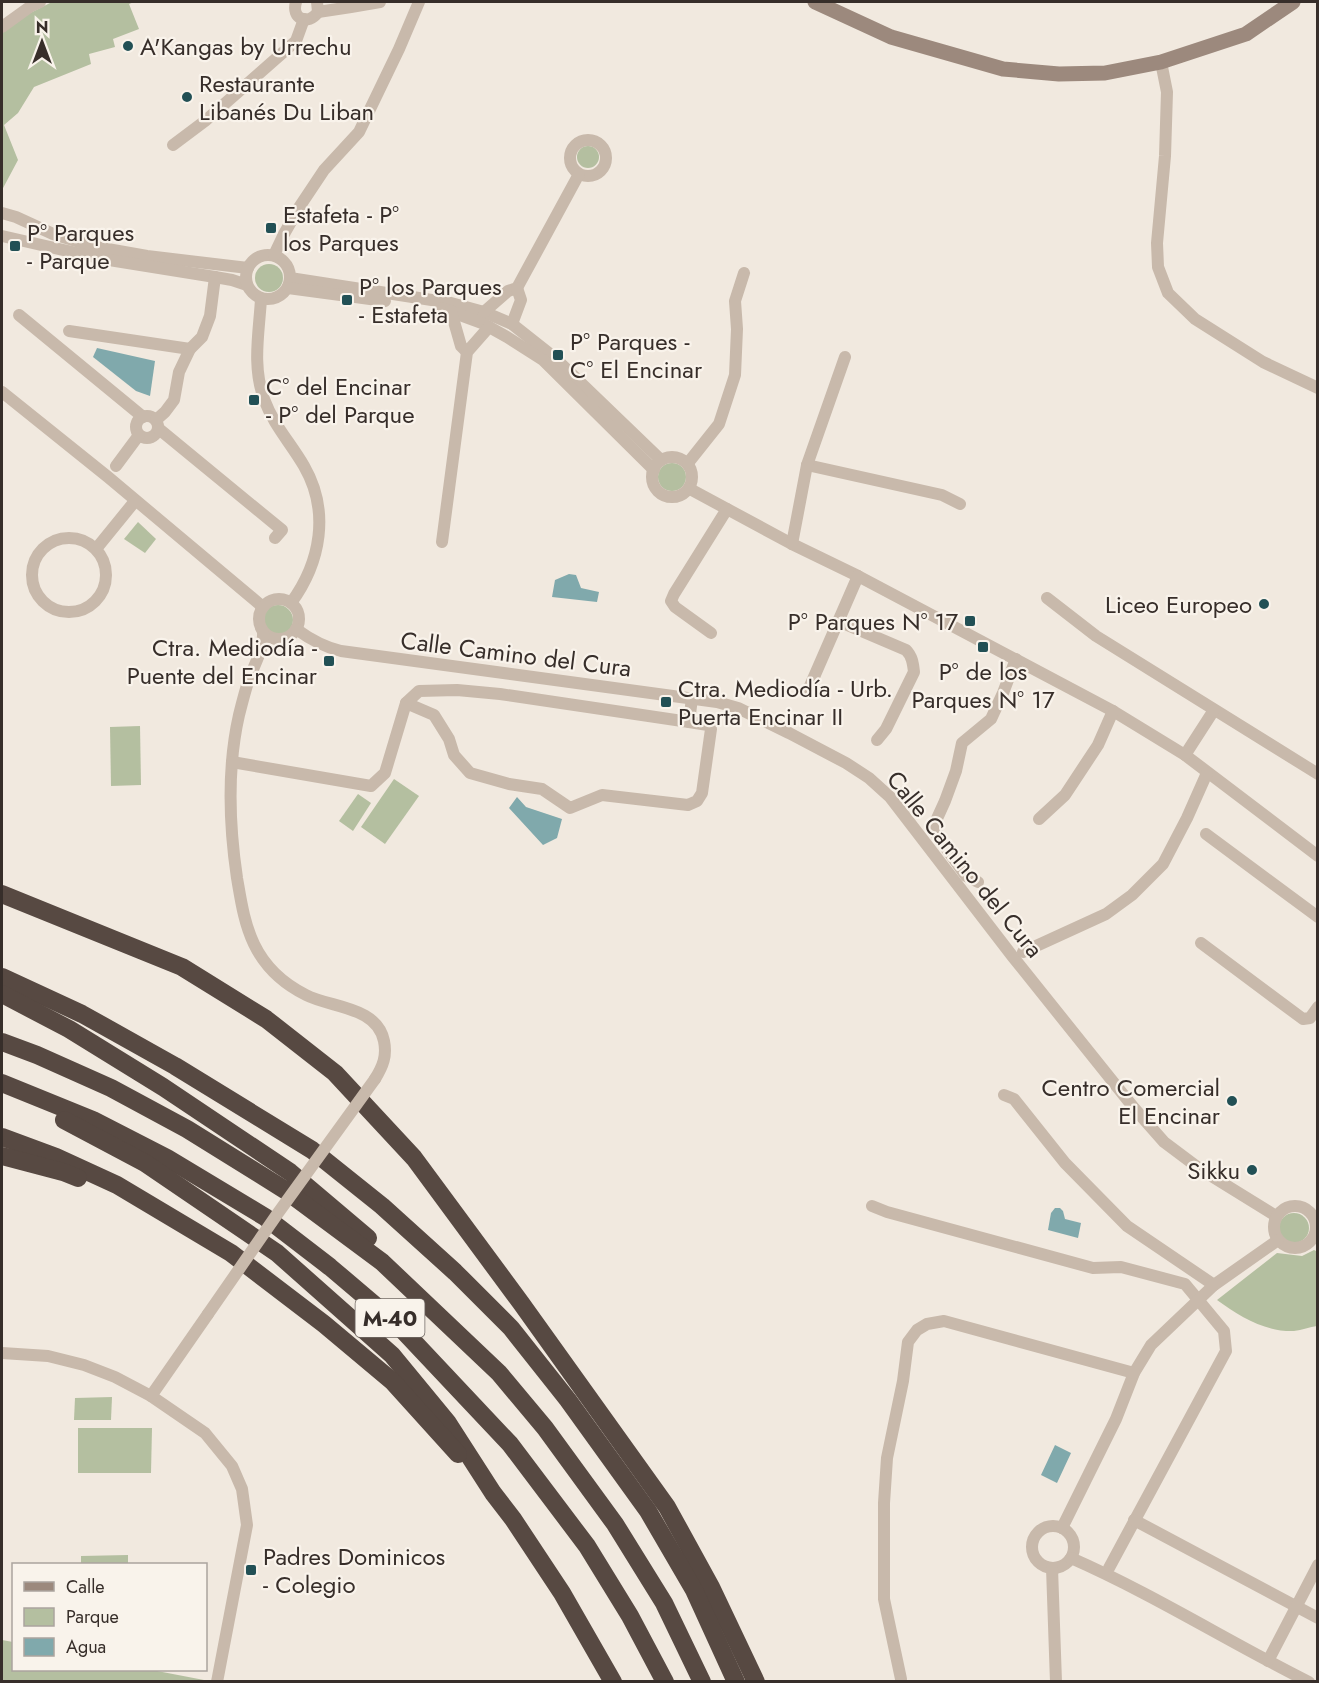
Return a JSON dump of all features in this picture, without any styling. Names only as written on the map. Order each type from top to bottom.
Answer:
[{"type":"highway","points":[[2,894],[182,967],[266,1019],[335,1073],[414,1158],[667,1507],[711,1587],[756,1682]]},
{"type":"highway","points":[[2,977],[82,1014],[165,1060],[312,1150],[382,1206],[455,1272],[510,1329],[561,1391],[648,1511],[694,1590],[736,1682]]},
{"type":"highway","points":[[2,994],[69,1029],[154,1081],[290,1172],[376,1244],[382,1262]]},
{"type":"highway","name":"M-40","points":[[2,1042],[100,1083],[186,1129],[285,1190],[382,1262],[499,1373],[545,1428],[615,1524],[664,1603],[702,1682]]},
{"type":"highway","name":"M-40","points":[[2,1083],[93,1120],[168,1158],[265,1217],[330,1267],[396,1323],[510,1444],[587,1546],[630,1616],[665,1682]]},
{"type":"highway","points":[[2,1093],[72,1123],[146,1163],[277,1253],[392,1355],[448,1423],[493,1493]]},
{"type":"highway","points":[[2,1137],[56,1157],[106,1180],[175,1218],[231,1253],[324,1324],[392,1381],[493,1493],[513,1519],[562,1593],[613,1682]]},
{"type":"highway","points":[[2,1156],[63,1172],[175,1218]]},
{"type":"street","points":[[2,27],[40,2]]},
{"type":"street","points":[[296,2],[294,7],[296,14],[304,19],[311,19],[317,7],[351,7],[380,2]]},
{"type":"street","points":[[274,255],[300,206],[324,170],[359,132],[399,50],[419,2]]},
{"type":"street","points":[[815,2],[891,37],[1003,69],[1059,74],[1105,73],[1161,62],[1246,34],[1293,2]]},
{"type":"street","points":[[173,145],[205,121],[296,42],[304,19]]},
{"type":"street","points":[[1161,62],[1167,92],[1165,156],[1157,243],[1158,267],[1168,293],[1195,319],[1263,362],[1317,388]]},
{"type":"street","points":[[512,324],[520,300],[517,288],[579,174]]},
{"type":"street","points":[[2,213],[53,234],[96,247],[248,268]]},
{"type":"street","points":[[2,236],[103,259],[232,280],[247,285]]},
{"type":"street","points":[[264,255],[274,255],[290,269],[289,283],[279,297],[261,299],[253,294],[247,285],[248,268],[254,259],[264,255]]},
{"type":"street","points":[[688,464],[719,424],[735,375],[737,329],[735,301],[744,273]]},
{"type":"street","points":[[143,417],[139,419],[136,427],[139,435],[146,439],[151,438],[157,433],[157,424],[174,400],[179,372],[190,349],[202,337],[210,316],[215,277]]},
{"type":"street","points":[[289,283],[438,307],[489,327],[543,360],[658,465]]},
{"type":"street","points":[[289,283],[451,303],[484,312],[512,324],[555,358],[658,465]]},
{"type":"street","points":[[484,312],[508,291],[517,288]]},
{"type":"street","points":[[261,299],[257,369],[263,398],[275,424],[304,466],[314,488],[320,513],[320,535],[315,556],[302,588],[291,603]]},
{"type":"street","points":[[451,311],[461,346],[466,352]]},
{"type":"street","points":[[19,315],[143,417],[147,416],[157,424],[282,530],[275,538]]},
{"type":"street","points":[[442,542],[466,352],[489,327]]},
{"type":"street","points":[[69,331],[190,349]]},
{"type":"street","points":[[792,544],[807,465],[845,357]]},
{"type":"street","points":[[2,392],[263,607]]},
{"type":"street","points":[[116,466],[139,435]]},
{"type":"street","points":[[672,456],[681,458],[688,464],[693,476],[690,489],[681,496],[670,498],[659,494],[653,485],[652,474],[658,465],[672,456]]},
{"type":"street","points":[[807,465],[942,495],[960,504]]},
{"type":"street","points":[[690,489],[1113,711],[1185,755],[1317,856]]},
{"type":"street","points":[[96,549],[135,501]]},
{"type":"street","points":[[711,633],[675,607],[671,601],[727,510]]},
{"type":"street","points":[[74,538],[96,549],[103,558],[106,582],[101,594],[93,603],[70,612],[58,610],[38,595],[33,584],[32,572],[41,550],[57,540],[74,538]]},
{"type":"street","points":[[807,693],[858,576]]},
{"type":"street","points":[[1047,598],[1096,636],[1317,774]]},
{"type":"street","points":[[151,1396],[278,1213],[375,1079],[386,1058],[383,1036],[368,1016],[308,996],[289,985],[277,976],[265,962],[247,927],[234,860],[231,823],[232,762],[239,716],[264,640],[259,624],[259,615],[263,607],[268,602],[284,599],[296,608],[299,622],[291,636],[275,639],[263,632]]},
{"type":"street","points":[[838,621],[906,650],[913,662],[914,672],[886,729],[877,740]]},
{"type":"street","name":"Calle Camino del Cura","points":[[297,629],[310,639],[341,651],[717,702],[738,708],[789,733],[869,778],[890,796],[1013,957],[1127,1100],[1164,1142],[1200,1169],[1276,1216]]},
{"type":"street","points":[[261,651],[275,639]]},
{"type":"street","points":[[978,882],[966,876],[937,835],[934,824],[956,771],[962,744],[991,719],[1016,659]]},
{"type":"street","points":[[232,762],[371,786],[385,772],[406,703],[419,691],[457,690],[500,694],[708,725],[711,729],[702,794],[697,801],[688,805],[602,795],[570,808],[542,789],[509,784],[470,773],[454,755],[449,739],[434,715],[406,703]]},
{"type":"street","points":[[689,722],[692,698]]},
{"type":"street","points":[[1185,755],[1214,710]]},
{"type":"street","points":[[1039,819],[1065,795],[1098,745],[1113,711]]},
{"type":"street","points":[[1023,952],[1106,914],[1132,895],[1163,864],[1207,773]]},
{"type":"street","points":[[1206,834],[1317,918]]},
{"type":"street","points":[[1201,943],[1303,1019],[1310,1018],[1317,1007]]},
{"type":"street","points":[[1004,1095],[1014,1099],[1065,1163],[1126,1226],[1214,1285]]},
{"type":"street","points":[[872,1206],[1093,1268],[1121,1268],[1185,1284],[1224,1331],[1226,1351],[1109,1568]]},
{"type":"street","points":[[1289,1206],[1298,1206],[1315,1212],[1315,1241],[1300,1248],[1292,1248],[1284,1246],[1278,1240],[1274,1233],[1274,1224],[1276,1216],[1282,1210],[1289,1206]]},
{"type":"street","points":[[1062,1528],[1116,1419],[1134,1372],[1151,1345],[1214,1285],[1278,1240]]},
{"type":"street","points":[[902,1679],[884,1599],[884,1503],[887,1458],[903,1381],[908,1342],[917,1330],[927,1324],[944,1321],[1134,1372]]},
{"type":"street","points":[[2,1353],[48,1356],[84,1365],[115,1377],[151,1396],[205,1433],[232,1466],[242,1489],[247,1525],[217,1682]]},
{"type":"street","points":[[1134,1520],[1317,1618]]},
{"type":"street","points":[[1044,1528],[1062,1528],[1073,1541],[1074,1550],[1071,1558],[1063,1566],[1052,1568],[1043,1566],[1032,1552],[1032,1543],[1036,1534],[1044,1528]]},
{"type":"street","points":[[1071,1558],[1114,1578],[1310,1682]]},
{"type":"street","points":[[1268,1661],[1317,1565]]},
{"type":"street","points":[[1052,1568],[1056,1682]]},
{"type":"green space","points":[[52,2],[134,2],[129,4],[139,29],[113,39],[115,47],[89,54],[91,64],[34,87],[18,113],[4,125],[18,160],[2,190],[2,33],[28,14]]},
{"type":"green space","points":[[588,146],[596,149],[599,157],[596,165],[588,168],[580,165],[577,157],[580,149]]},
{"type":"green space","points":[[269,264],[279,268],[283,278],[279,288],[269,292],[259,288],[255,278],[259,268]]},
{"type":"green space","points":[[672,463],[682,467],[686,477],[682,487],[672,491],[662,487],[658,477],[662,467]]},
{"type":"green space","points":[[138,522],[156,539],[145,553],[124,539]]},
{"type":"green space","points":[[278,605],[284,606],[292,614],[292,626],[284,634],[278,635],[272,634],[264,626],[263,620],[264,614],[272,606]]},
{"type":"green space","points":[[140,726],[141,785],[111,786],[110,727]]},
{"type":"green space","points":[[394,779],[419,796],[385,844],[361,827]]},
{"type":"green space","points":[[358,794],[371,803],[353,831],[339,821]]},
{"type":"green space","points":[[1294,1213],[1300,1214],[1308,1222],[1308,1234],[1300,1242],[1294,1243],[1288,1242],[1280,1234],[1279,1228],[1280,1222],[1288,1214]]},
{"type":"green space","points":[[1314,1250],[1318,1252],[1317,1326],[1294,1331],[1273,1329],[1244,1318],[1217,1300],[1277,1253],[1302,1256]]},
{"type":"green space","points":[[112,1397],[111,1420],[74,1420],[75,1398]]},
{"type":"green space","points":[[78,1428],[152,1428],[151,1473],[78,1473]]},
{"type":"green space","points":[[128,1555],[128,1563],[81,1563],[81,1556]]},
{"type":"green space","points":[[2,1640],[12,1642],[12,1671],[157,1671],[204,1680],[204,1681],[2,1681]]},
{"type":"water","points":[[97,348],[155,361],[150,396],[136,391],[93,357]]},
{"type":"water","points":[[569,574],[576,575],[581,588],[599,592],[597,602],[552,597],[555,580]]},
{"type":"water","points":[[517,797],[526,807],[562,819],[557,838],[543,845],[509,808]]},
{"type":"water","points":[[1055,1208],[1063,1211],[1065,1219],[1081,1223],[1078,1238],[1048,1230],[1051,1213]]},
{"type":"water","points":[[1055,1445],[1071,1453],[1057,1483],[1041,1475]]},
{"type":"place","name":"A'Kangas by Urrechu","points":[[128,46]]},
{"type":"place","name":"Restaurante Libanés Du Liban","points":[[187,97]]},
{"type":"place","name":"Estafeta - Pº los Parques","points":[[271,228]]},
{"type":"place","name":"Pº Parques - Parque","points":[[15,246]]},
{"type":"place","name":"Pº los Parques - Estafeta","points":[[347,300]]},
{"type":"place","name":"Pº Parques - Cº El Encinar","points":[[558,355]]},
{"type":"place","name":"Cº del Encinar - Pº del Parque","points":[[254,400]]},
{"type":"place","name":"Liceo Europeo","points":[[1264,604]]},
{"type":"place","name":"Pº Parques Nº 17","points":[[970,621]]},
{"type":"place","name":"Pº de los Parques Nº 17","points":[[983,647]]},
{"type":"place","name":"Ctra. Mediodía - Puente del Encinar","points":[[329,661]]},
{"type":"place","name":"Ctra. Mediodía - Urb. Puerta Encinar II","points":[[666,702]]},
{"type":"place","name":"Centro Comercial El Encinar","points":[[1232,1101]]},
{"type":"place","name":"Sikku","points":[[1252,1170]]},
{"type":"place","name":"Padres Dominicos - Colegio","points":[[251,1570]]}]
